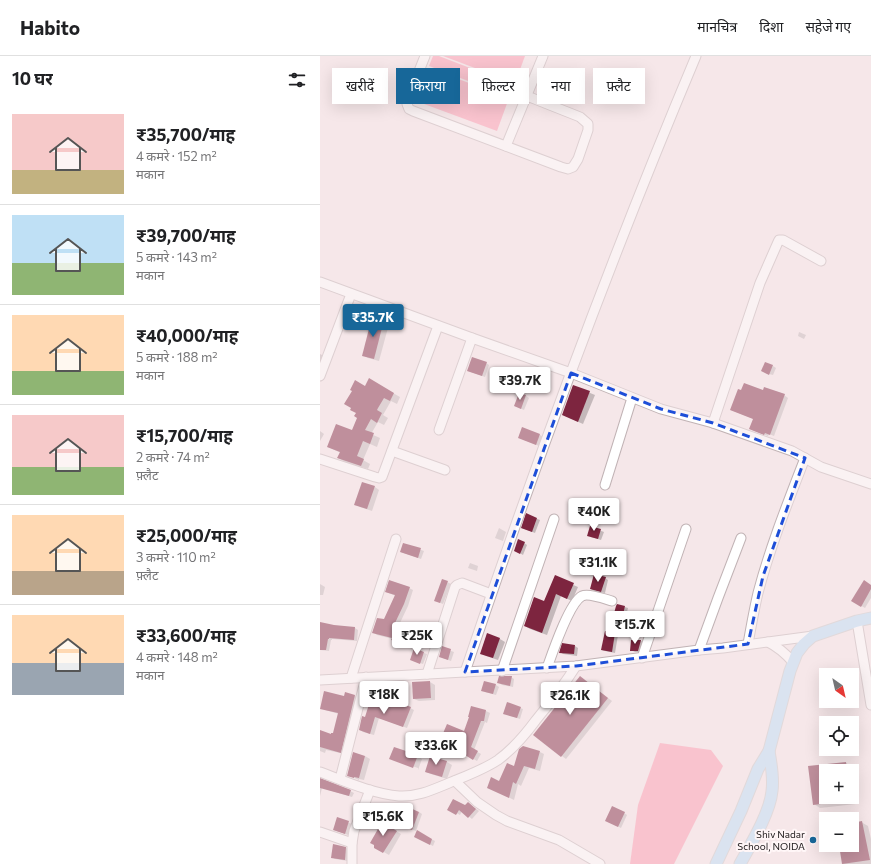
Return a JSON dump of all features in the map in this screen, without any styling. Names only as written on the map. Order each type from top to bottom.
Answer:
[{"type":"main road","points":[[716,864],[741,811],[758,769],[769,751],[786,683],[797,653],[804,644],[814,636],[857,621],[871,618]]},
{"type":"main road","points":[[740,864],[757,833],[768,808],[772,792],[773,776],[769,751]]},
{"type":"street","points":[[425,56],[406,104],[412,111],[561,167],[573,167],[578,159],[588,130],[588,124],[580,116],[529,97]]},
{"type":"street","points":[[529,91],[543,56]]},
{"type":"street","points":[[465,672],[491,594],[570,373],[644,182],[696,56]]},
{"type":"street","points":[[506,146],[524,104]]},
{"type":"street","points":[[713,422],[760,283],[779,240],[783,240],[821,261]]},
{"type":"street","points":[[320,282],[570,373],[661,409],[713,422],[792,451],[821,466],[871,484]]},
{"type":"street","points":[[320,376],[351,294]]},
{"type":"street","points":[[320,459],[379,478],[382,477],[438,326]]},
{"type":"street","points":[[439,430],[472,338]]},
{"type":"street","points":[[605,485],[632,398]]},
{"type":"street","points":[[392,451],[445,470]]},
{"type":"street","points":[[748,644],[754,611],[763,576],[805,458]]},
{"type":"street","points":[[502,671],[554,519]]},
{"type":"street","points":[[642,658],[686,529]]},
{"type":"street","points":[[699,650],[741,538]]},
{"type":"street","points":[[351,678],[396,539]]},
{"type":"street","points":[[427,674],[452,594],[457,585],[462,583],[491,594]]},
{"type":"street","points":[[546,668],[563,626],[573,606],[582,596],[588,595],[612,601]]},
{"type":"street","points":[[857,621],[871,705]]},
{"type":"street","points":[[320,680],[576,666],[814,636]]},
{"type":"street","points":[[768,642],[778,647],[793,662]]},
{"type":"street","points":[[320,772],[370,790],[387,794],[400,796],[427,792],[486,767],[510,750],[522,738],[549,704],[576,666]]},
{"type":"street","points":[[340,779],[366,678]]},
{"type":"street","points":[[455,780],[477,802],[496,815],[559,840],[600,864]]},
{"type":"street","points":[[352,864],[352,843],[354,831],[370,790]]},
{"type":"street","points":[[320,832],[352,843]]},
{"type":"highlighted area","points":[[571,373],[661,409],[713,423],[805,458],[763,576],[748,644],[576,666],[465,672]]},
{"type":"shaded area","points":[[433,56],[439,56],[470,68],[468,68],[468,81],[460,78],[460,68],[434,68],[429,66]]},
{"type":"shaded area","points":[[443,56],[525,56],[521,68],[475,68]]},
{"type":"shaded area","points":[[460,80],[468,83],[468,104],[507,104],[497,131],[424,104],[460,104]]},
{"type":"shaded area","points":[[660,743],[711,750],[723,766],[674,864],[630,864],[638,805]]},
{"type":"building","points":[[372,317],[384,320],[374,359],[362,356]]},
{"type":"building","points":[[472,357],[487,362],[482,376],[467,371]]},
{"type":"building","points":[[765,362],[773,365],[769,375],[761,371]]},
{"type":"building","points":[[369,378],[394,393],[390,401],[384,398],[378,408],[377,410],[382,413],[377,423],[371,419],[365,430],[374,433],[370,444],[363,441],[357,456],[364,459],[361,466],[337,458],[340,452],[327,447],[336,424],[352,430],[357,418],[354,416],[356,413],[344,404],[352,391],[350,390],[355,380],[365,386]]},
{"type":"building","points":[[744,383],[763,390],[764,387],[785,394],[770,435],[765,433],[764,435],[749,429],[753,419],[730,410],[738,389],[741,390]]},
{"type":"building","points":[[573,385],[590,391],[578,422],[562,415]]},
{"type":"building","points":[[519,393],[526,395],[521,409],[514,406]]},
{"type":"building","points":[[522,427],[540,434],[536,445],[518,438]]},
{"type":"building","points":[[362,482],[375,486],[367,509],[354,505]]},
{"type":"building","points":[[526,513],[537,518],[532,532],[521,528]]},
{"type":"building","points":[[590,526],[601,529],[598,539],[587,536]]},
{"type":"building","points":[[518,539],[525,542],[520,554],[514,551]]},
{"type":"building","points":[[403,543],[421,548],[418,558],[400,552]]},
{"type":"building","points":[[594,574],[606,577],[601,592],[590,589]]},
{"type":"building","points":[[555,575],[574,583],[567,599],[556,594],[542,633],[524,626],[534,597],[544,601]]},
{"type":"building","points":[[442,579],[448,581],[440,603],[434,601]]},
{"type":"building","points":[[389,580],[410,587],[395,623],[408,627],[406,635],[404,634],[402,643],[391,640],[392,638],[372,633],[377,618],[384,619],[395,595],[385,592]]},
{"type":"building","points":[[864,580],[871,585],[871,589],[861,607],[851,601]]},
{"type":"building","points":[[617,604],[625,606],[622,619],[613,617]]},
{"type":"building","points":[[320,622],[355,627],[354,640],[329,638],[326,650],[320,650]]},
{"type":"building","points":[[605,631],[615,633],[612,652],[601,650]]},
{"type":"building","points":[[487,633],[500,638],[493,658],[480,654]]},
{"type":"building","points":[[631,640],[641,640],[638,651],[630,651]]},
{"type":"building","points":[[562,643],[575,645],[574,654],[559,653]]},
{"type":"building","points":[[442,646],[451,649],[448,660],[439,657]]},
{"type":"building","points":[[414,648],[424,652],[420,664],[410,660]]},
{"type":"building","points":[[499,676],[512,676],[510,686],[497,683]]},
{"type":"building","points":[[580,676],[608,698],[561,757],[533,735]]},
{"type":"building","points":[[430,681],[431,698],[413,699],[412,682]]},
{"type":"building","points":[[484,681],[496,684],[493,694],[481,691]]},
{"type":"building","points":[[324,691],[344,696],[345,692],[355,695],[341,753],[320,747],[320,730],[331,734],[333,733],[338,713],[320,709]]},
{"type":"building","points":[[371,698],[395,707],[397,702],[411,707],[403,727],[375,717],[370,734],[359,730],[362,716],[365,717]]},
{"type":"building","points":[[507,702],[521,707],[517,718],[503,714]]},
{"type":"building","points":[[471,706],[486,710],[484,721],[481,721],[471,747],[478,751],[473,760],[457,750],[459,746],[441,738],[447,724],[464,731]]},
{"type":"building","points":[[523,746],[540,751],[535,769],[524,766],[516,784],[513,782],[509,798],[487,788],[491,777],[499,781],[507,763],[514,766],[519,749]]},
{"type":"building","points":[[394,747],[418,755],[413,768],[389,759]]},
{"type":"building","points":[[353,752],[365,756],[359,778],[347,776]]},
{"type":"building","points":[[430,756],[447,761],[442,777],[425,772]]},
{"type":"building","points":[[846,762],[846,764],[827,764]]},
{"type":"building","points":[[819,765],[819,804],[821,804],[813,805],[808,766]]},
{"type":"building","points":[[320,778],[351,790],[349,796],[320,788]]},
{"type":"building","points":[[453,799],[465,805],[468,802],[476,809],[468,818],[459,810],[456,815],[447,810]]},
{"type":"building","points":[[612,806],[625,812],[618,827],[605,821]]},
{"type":"building","points":[[408,807],[419,812],[412,830],[401,826]]},
{"type":"building","points":[[337,817],[349,821],[345,834],[333,830]]},
{"type":"building","points":[[862,821],[870,860],[842,864],[840,852],[859,852],[859,822]]},
{"type":"building","points":[[382,822],[397,831],[383,853],[374,848],[374,845],[370,843]]},
{"type":"building","points":[[417,830],[432,839],[430,845],[414,837]]},
{"type":"building","points":[[333,844],[346,847],[345,860],[331,858]]},
{"type":"place","name":"Shiv Nadar School, NOIDA","points":[[813,840]]}]
